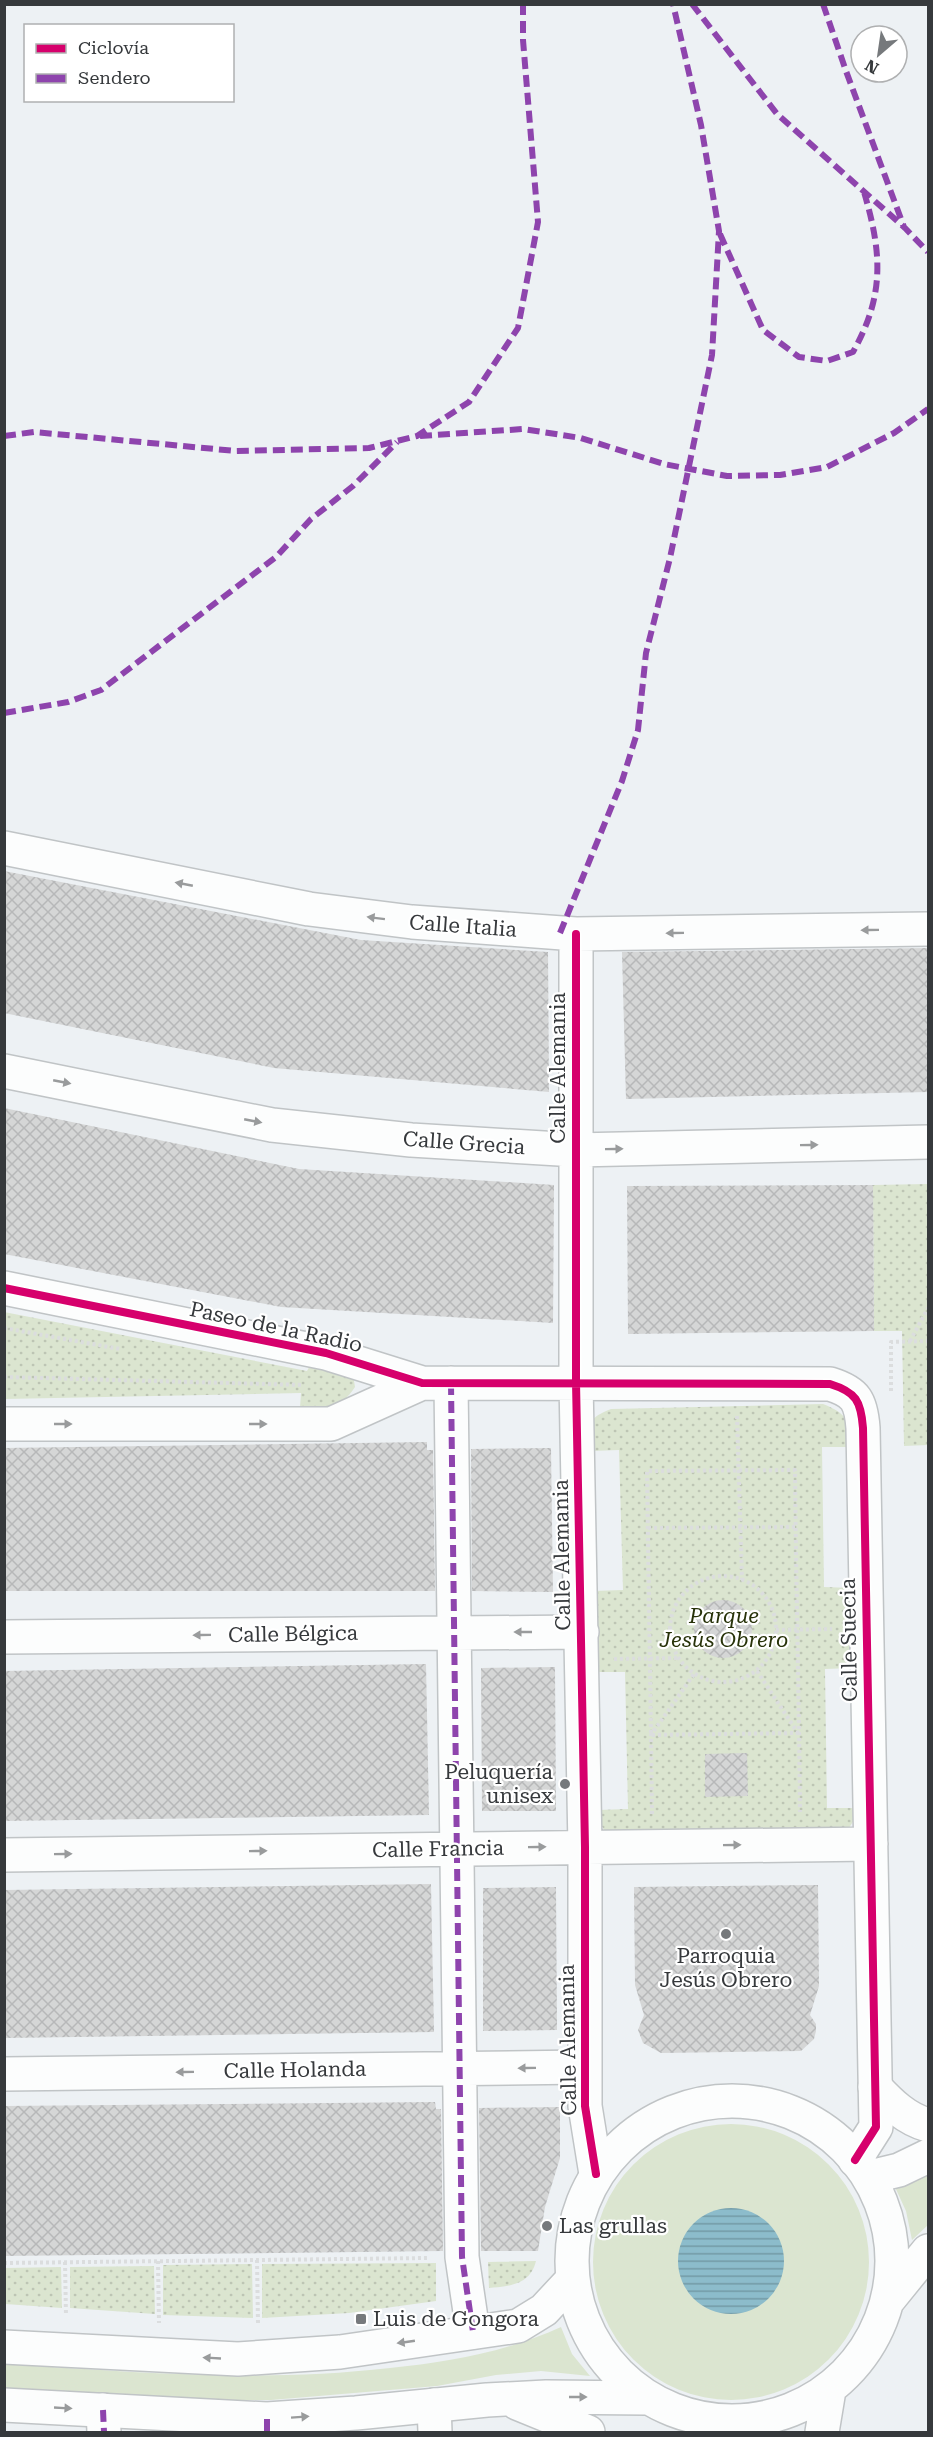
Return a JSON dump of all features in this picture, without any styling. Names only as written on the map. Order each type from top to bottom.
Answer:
[{"type":"street","name":"Calle Italia","points":[[4,848],[309,909],[412,922],[576,934],[928,929]]},
{"type":"street","name":"Calle Alemania","points":[[576,934],[576,1382],[585,1847],[585,2067],[586,2114],[596,2174]]},
{"type":"street","name":"Calle Grecia","points":[[4,1071],[272,1125],[411,1140],[576,1150],[928,1142]]},
{"type":"street","name":"Paseo de la Radio","points":[[4,1288],[326,1353],[436,1383],[576,1382]]},
{"type":"street","points":[[357,1362],[368,1376],[368,1391],[360,1411]]},
{"type":"street","name":"Calle Suecia","points":[[576,1382],[830,1384],[851,1393],[862,1410],[876,2127],[862,2169]]},
{"type":"street","name":"Paseo de la Radio","points":[[4,1424],[332,1424],[360,1411],[436,1383]]},
{"type":"street","points":[[436,1383],[454,1632],[462,2257],[473,2332]]},
{"type":"street","name":"Calle Bélgica","points":[[4,1637],[454,1632],[582,1646]]},
{"type":"street","name":"Calle Francia","points":[[4,1855],[871,1844]]},
{"type":"street","name":"Calle Holanda","points":[[4,2074],[585,2067]]},
{"type":"street","points":[[875,2087],[891,2104],[914,2121],[928,2125]]},
{"type":"street","points":[[4,2405],[103,2421],[267,2426],[356,2413],[435,2419],[507,2399],[666,2413],[727,2421],[762,2420],[788,2412],[830,2390],[862,2357],[880,2326],[889,2299],[894,2256],[883,2205],[862,2169],[843,2144],[811,2121],[763,2103],[708,2102],[655,2120],[622,2143],[596,2174],[583,2200],[575,2226],[572,2280],[585,2326],[594,2346],[616,2372],[666,2413]]},
{"type":"street","points":[[862,2169],[899,2170],[928,2156]]},
{"type":"street","points":[[889,2299],[928,2251]]},
{"type":"street","points":[[4,2347],[238,2359],[340,2352],[518,2326],[544,2310],[572,2280]]},
{"type":"street","points":[[822,2433],[830,2390]]},
{"type":"street","points":[[507,2399],[588,2433]]},
{"type":"path","points":[[909,1341],[928,1308]]},
{"type":"path","points":[[891,1395],[891,1342],[928,1341]]},
{"type":"path","points":[[4,1377],[310,1386]]},
{"type":"path","points":[[736,1383],[742,1580]]},
{"type":"path","points":[[653,1823],[647,1471],[739,1470],[795,1470],[800,1822]]},
{"type":"path","points":[[648,1528],[796,1527]]},
{"type":"path","points":[[730,1576],[742,1580],[762,1592],[772,1607],[776,1630],[775,1642],[768,1659],[757,1671],[742,1679],[726,1683],[709,1681],[694,1674],[682,1663],[673,1647],[670,1629],[673,1611],[682,1596],[695,1584],[712,1577],[730,1576]]},
{"type":"path","points":[[776,1630],[866,1629]]},
{"type":"path","points":[[582,1646],[650,1658],[679,1658]]},
{"type":"path","points":[[757,1671],[799,1733]]},
{"type":"path","points":[[651,1735],[694,1674]]},
{"type":"path","points":[[651,1735],[799,1733]]},
{"type":"path","points":[[4,2263],[462,2257]]},
{"type":"path","points":[[257,2260],[258,2327]]},
{"type":"path","points":[[158,2261],[159,2323]]},
{"type":"path","points":[[65,2262],[66,2316]]},
{"type":"green space","points":[[928,1184],[928,1445],[904,1446],[902,1331],[874,1331],[873,1185]]},
{"type":"green space","points":[[4,1312],[307,1371],[313,1360],[353,1375],[355,1387],[338,1404],[318,1408],[300,1408],[301,1393],[5,1399]]},
{"type":"green space","name":"Parque Jesús Obrero","points":[[823,1404],[843,1415],[850,1431],[851,1447],[822,1447],[824,1587],[852,1588],[852,1668],[825,1669],[827,1808],[854,1808],[854,1820],[849,1828],[605,1831],[599,1822],[598,1810],[628,1809],[625,1672],[595,1672],[593,1591],[623,1590],[619,1450],[591,1451],[590,1429],[593,1420],[611,1409]]},
{"type":"green space","points":[[731,2124],[758,2127],[784,2134],[808,2147],[829,2164],[846,2185],[859,2209],[866,2235],[869,2262],[866,2289],[859,2315],[846,2339],[829,2360],[808,2377],[784,2390],[758,2397],[731,2400],[704,2397],[678,2390],[654,2377],[633,2360],[616,2339],[603,2315],[596,2289],[593,2262],[596,2235],[603,2209],[616,2185],[633,2164],[654,2147],[678,2134],[704,2127]]},
{"type":"green space","points":[[928,2173],[928,2225],[912,2240],[906,2211],[895,2187]]},
{"type":"green space","points":[[536,2261],[524,2280],[512,2285],[489,2288],[488,2262]]},
{"type":"green space","points":[[436,2263],[436,2301],[349,2313],[262,2318],[262,2264]]},
{"type":"green space","points":[[252,2264],[253,2318],[163,2315],[163,2265]]},
{"type":"green space","points":[[154,2266],[155,2314],[70,2308],[70,2267]]},
{"type":"green space","points":[[61,2267],[62,2308],[5,2304],[5,2268]]},
{"type":"green space","points":[[561,2327],[572,2354],[590,2376],[541,2371],[496,2375],[437,2386],[271,2400],[196,2400],[5,2388],[4,2364],[197,2375],[293,2375],[341,2372],[412,2366],[477,2355],[540,2336]]},
{"type":"water","points":[[731,2208],[751,2212],[768,2224],[780,2241],[784,2261],[780,2281],[768,2298],[751,2310],[731,2314],[711,2310],[694,2298],[682,2281],[678,2261],[682,2241],[694,2224],[711,2212]]},
{"type":"building","points":[[4,871],[361,940],[548,952],[549,1092],[274,1068],[4,1013]]},
{"type":"building","points":[[928,948],[928,1092],[626,1099],[622,952]]},
{"type":"building","points":[[4,1108],[299,1169],[554,1185],[553,1323],[281,1307],[4,1254]]},
{"type":"building","points":[[873,1185],[874,1331],[628,1334],[627,1186]]},
{"type":"building","points":[[427,1442],[427,1450],[433,1450],[435,1591],[4,1591],[4,1448]]},
{"type":"building","points":[[551,1448],[553,1592],[472,1591],[471,1449]]},
{"type":"building","points":[[723,1600],[734,1602],[747,1613],[752,1629],[750,1640],[739,1653],[723,1658],[712,1656],[699,1645],[694,1629],[696,1618],[707,1605]]},
{"type":"building","points":[[426,1664],[429,1815],[4,1821],[4,1671]]},
{"type":"building","points":[[555,1667],[556,1811],[482,1811],[481,1668]]},
{"type":"building","points":[[747,1753],[748,1796],[705,1797],[705,1754]]},
{"type":"building","points":[[431,1884],[434,2032],[4,2038],[4,1890]]},
{"type":"building","name":"Parroquia Jesús Obrero","points":[[818,1885],[819,1986],[810,2015],[816,2024],[816,2031],[814,2039],[801,2051],[661,2053],[643,2043],[638,2030],[644,2015],[635,1985],[634,1887]]},
{"type":"building","points":[[556,1887],[557,2030],[483,2031],[483,1888]]},
{"type":"building","points":[[435,2102],[436,2109],[441,2109],[443,2251],[4,2256],[4,2106]]},
{"type":"building","points":[[560,2107],[560,2158],[545,2207],[538,2251],[481,2251],[479,2108]]},
{"type":"marked path","points":[[4,436],[34,432],[236,451],[369,448],[417,436],[469,402],[518,328],[538,222],[523,40],[523,4]]},
{"type":"marked path","points":[[560,933],[622,781],[638,730],[646,653],[670,558],[712,355],[719,231],[701,125],[673,4]]},
{"type":"marked path","points":[[692,4],[777,114],[905,228],[928,252]]},
{"type":"marked path","points":[[823,4],[904,227]]},
{"type":"marked path","points":[[720,234],[763,330],[799,357],[827,361],[853,352],[871,312],[877,274],[877,254],[864,192]]},
{"type":"marked path","points":[[420,436],[523,429],[581,438],[664,464],[727,476],[780,475],[827,467],[894,433],[928,409]]},
{"type":"marked path","points":[[4,713],[68,702],[101,690],[276,557],[311,519],[353,486],[397,442]]},
{"type":"marked path","points":[[451,1383],[462,2257],[473,2332]]},
{"type":"marked path","points":[[103,2410],[104,2432]]},
{"type":"marked path","points":[[267,2419],[267,2432]]},
{"type":"cycle path","points":[[576,934],[576,1382],[585,1847],[585,2106],[596,2174]]},
{"type":"cycle path","points":[[4,1288],[326,1353],[422,1383],[830,1384],[846,1390],[856,1399],[861,1411],[863,1428],[876,2127],[855,2160]]},
{"type":"place","name":"Peluquería unisex","points":[[565,1784]]},
{"type":"place","name":"Parroquia Jesús Obrero","points":[[726,1934]]},
{"type":"place","name":"Las grullas","points":[[547,2226]]},
{"type":"place","name":"Luis de Gongora","points":[[361,2319]]}]
